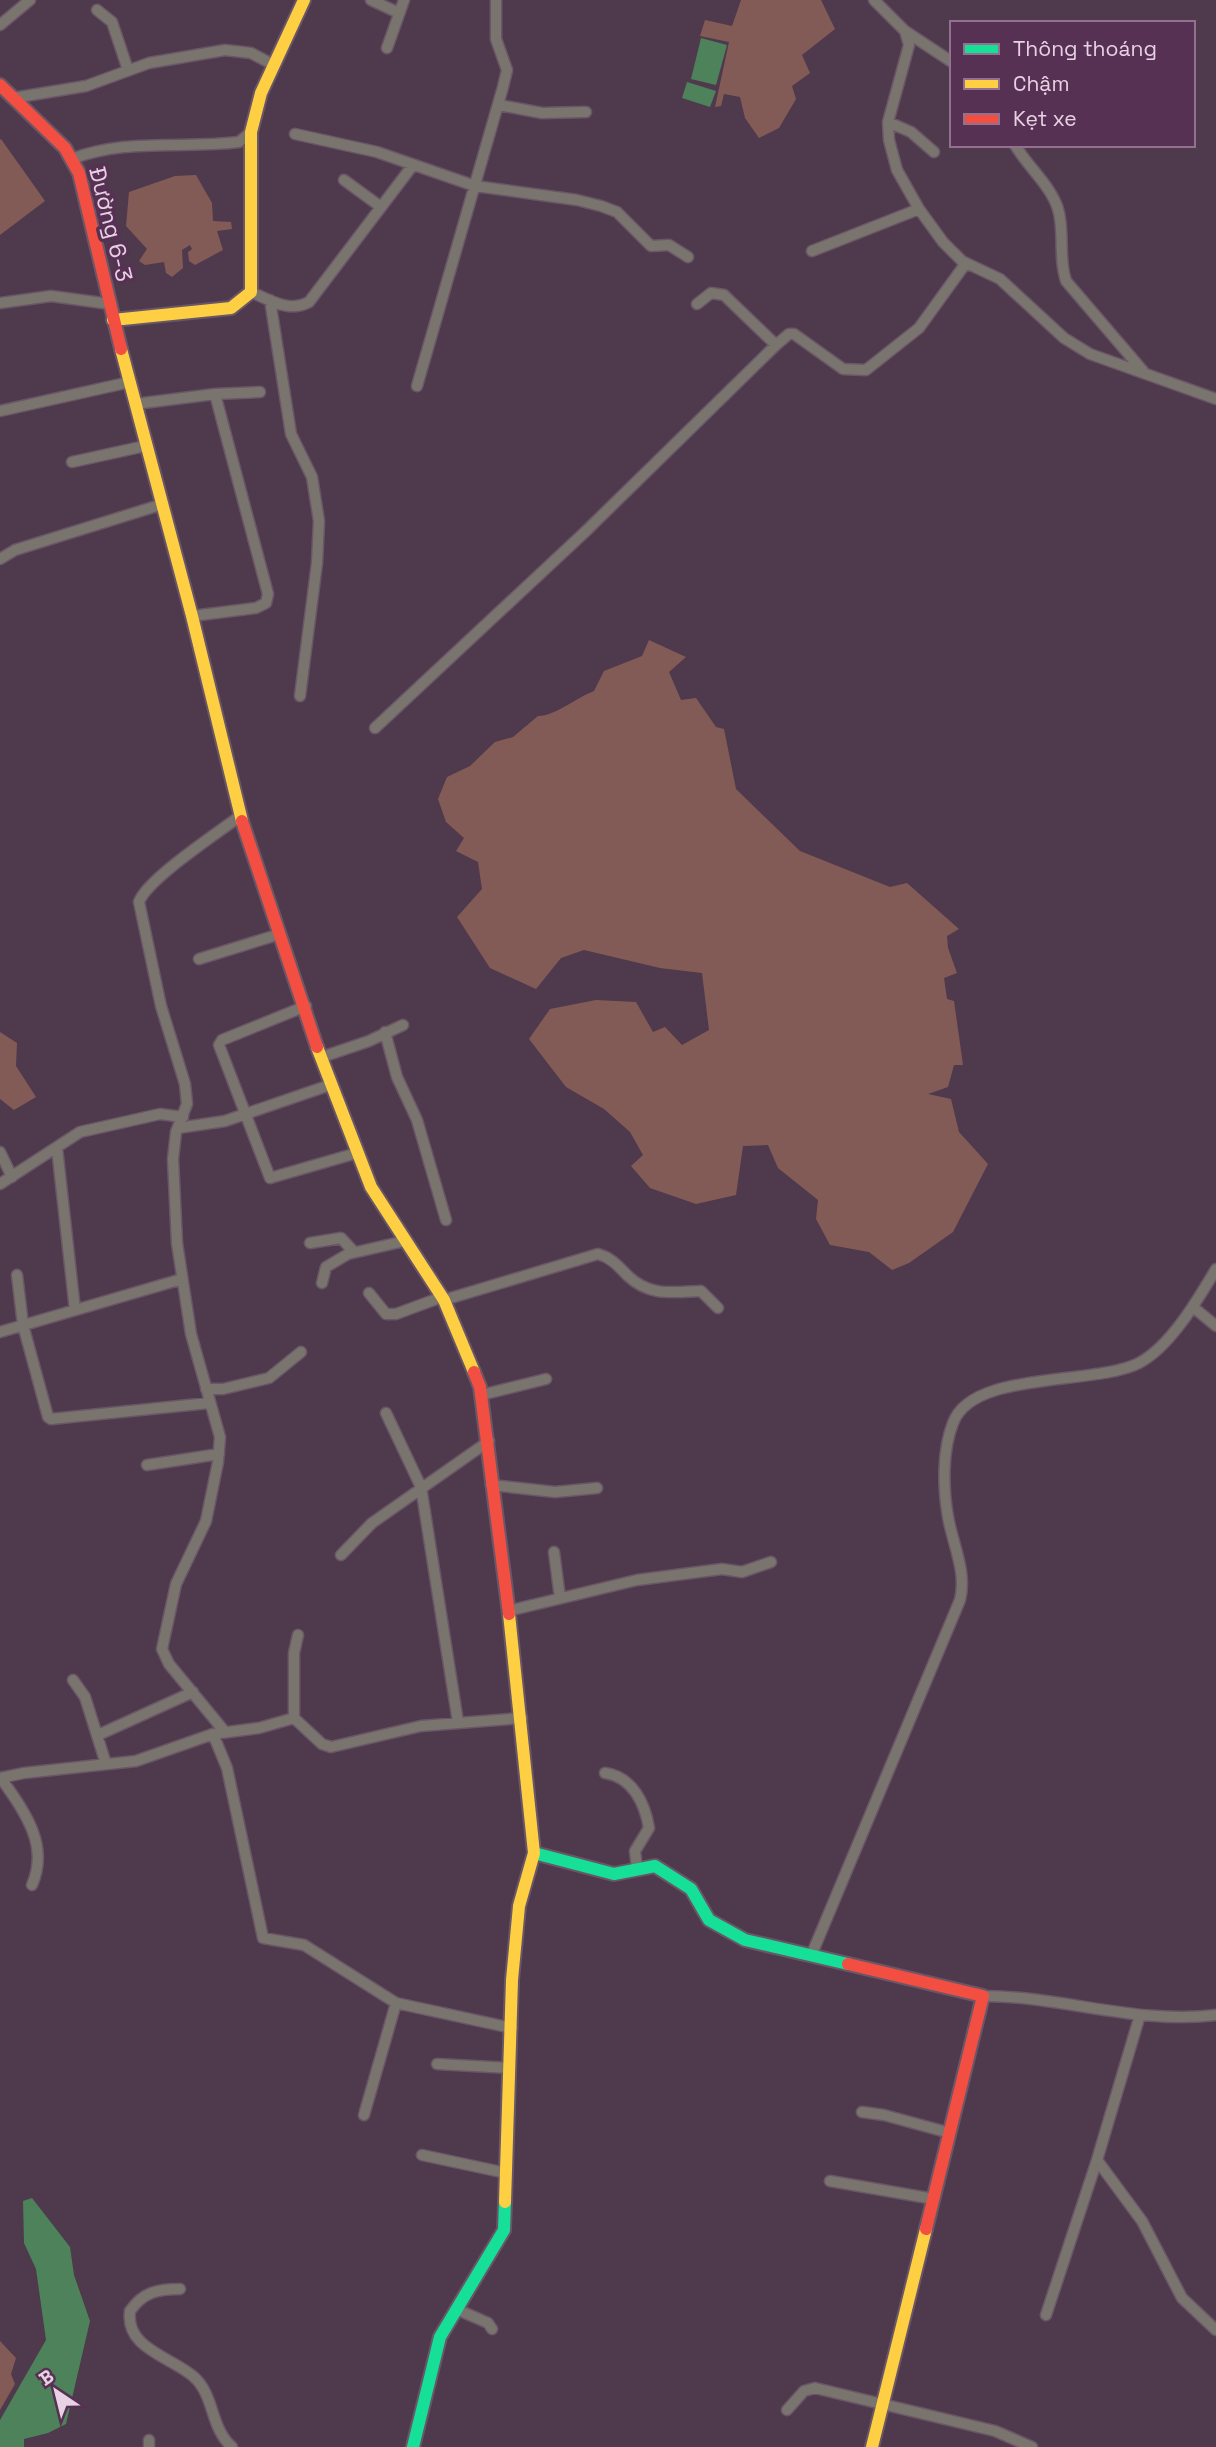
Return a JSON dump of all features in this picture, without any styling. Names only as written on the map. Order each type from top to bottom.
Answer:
[{"type":"street","points":[[0,25],[30,0]]},
{"type":"street","points":[[251,292],[251,132],[261,93],[304,0]]},
{"type":"street","points":[[370,0],[399,13]]},
{"type":"street","points":[[387,48],[404,0]]},
{"type":"street","points":[[417,386],[507,70],[494,28],[496,0]]},
{"type":"street","points":[[874,0],[905,31],[950,61]]},
{"type":"street","points":[[97,10],[112,22],[128,70]]},
{"type":"street","points":[[905,31],[909,45],[888,122],[889,140],[897,170],[919,209],[943,242],[966,263],[1000,279],[1064,338],[1090,354],[1216,399]]},
{"type":"street","points":[[13,98],[86,86],[128,70],[225,50],[251,53],[274,65]]},
{"type":"street","name":"Đường 6-3","points":[[0,85],[72,159],[79,173],[113,320],[160,505],[192,616],[240,816],[306,1006],[330,1085],[371,1188],[443,1299],[470,1358],[481,1395],[489,1441],[491,1485],[522,1718],[534,1853]]},
{"type":"street","points":[[499,105],[542,113],[586,112]]},
{"type":"street","points":[[888,122],[911,132],[934,152]]},
{"type":"street","points":[[72,159],[92,151],[121,147],[239,142],[251,132]]},
{"type":"street","points":[[295,134],[377,152],[475,186],[577,200],[601,206],[617,212],[651,246],[669,246],[688,257]]},
{"type":"street","points":[[1016,147],[1027,165],[1054,197],[1061,218],[1062,269],[1066,281],[1144,372]]},
{"type":"street","points":[[251,292],[290,308],[299,308],[309,302],[413,165]]},
{"type":"street","points":[[344,180],[382,207]]},
{"type":"street","points":[[812,251],[919,209]]},
{"type":"street","points":[[375,728],[586,531],[789,334],[794,334],[843,369],[866,370],[919,328],[966,263]]},
{"type":"street","points":[[113,320],[231,308],[251,292]]},
{"type":"street","points":[[697,304],[711,293],[724,295],[776,345]]},
{"type":"street","points":[[0,303],[51,296],[110,304]]},
{"type":"street","points":[[270,300],[291,434],[312,477],[318,521],[317,563],[300,696]]},
{"type":"street","points":[[0,411],[130,382]]},
{"type":"street","points":[[135,404],[215,394],[260,392]]},
{"type":"street","points":[[192,616],[256,608],[266,603],[268,594],[215,394]]},
{"type":"street","points":[[72,462],[145,446]]},
{"type":"street","points":[[0,559],[15,550],[160,505]]},
{"type":"street","points":[[225,1731],[169,1664],[162,1649],[176,1584],[206,1521],[220,1437],[191,1334],[182,1279],[173,1181],[174,1138],[187,1104],[185,1084],[161,1006],[139,902],[149,888],[177,863],[240,816]]},
{"type":"street","points":[[199,959],[280,934]]},
{"type":"street","points":[[306,1006],[220,1041],[270,1178],[357,1153]]},
{"type":"street","points":[[322,1057],[369,1041],[402,1025]]},
{"type":"street","points":[[385,1032],[397,1077],[417,1120],[446,1220]]},
{"type":"street","points":[[178,1128],[206,1126],[330,1085]]},
{"type":"street","points":[[0,1184],[72,1136],[94,1128],[160,1114],[183,1116]]},
{"type":"street","points":[[57,1148],[75,1310]]},
{"type":"street","points":[[0,1152],[12,1177]]},
{"type":"street","points":[[310,1243],[341,1238],[347,1240],[354,1252]]},
{"type":"street","points":[[322,1283],[326,1267],[354,1252],[405,1241]]},
{"type":"street","points":[[369,1293],[386,1314],[396,1314],[598,1254],[611,1259],[639,1286],[657,1293],[701,1291],[718,1308]]},
{"type":"street","points":[[811,1956],[946,1636],[962,1589],[948,1515],[945,1483],[947,1448],[954,1419],[965,1404],[998,1390],[1091,1376],[1138,1363],[1156,1350],[1193,1307],[1216,1269]]},
{"type":"street","points":[[17,1275],[23,1325],[51,1419],[209,1403]]},
{"type":"street","points":[[0,1332],[182,1279]]},
{"type":"street","points":[[1193,1307],[1216,1326]]},
{"type":"street","points":[[206,1389],[223,1389],[269,1378],[301,1352]]},
{"type":"street","points":[[481,1395],[546,1379]]},
{"type":"street","points":[[386,1413],[421,1487],[458,1722]]},
{"type":"street","points":[[341,1555],[372,1522],[489,1441]]},
{"type":"street","points":[[147,1465],[219,1454]]},
{"type":"street","points":[[491,1485],[555,1492],[597,1488]]},
{"type":"street","points":[[554,1552],[560,1598]]},
{"type":"street","points":[[508,1611],[637,1580],[722,1569],[742,1572],[771,1562]]},
{"type":"street","points":[[298,1635],[294,1653],[294,1718],[322,1744],[331,1747],[411,1728],[522,1718]]},
{"type":"street","points":[[73,1680],[85,1698],[106,1764]]},
{"type":"street","points":[[98,1735],[193,1692]]},
{"type":"street","points":[[32,1885],[37,1858],[35,1833],[1,1778],[152,1758],[213,1734],[259,1728],[294,1718]]},
{"type":"street","points":[[213,1734],[227,1768],[263,1938],[304,1945],[396,2003],[512,2028]]},
{"type":"street","points":[[606,1773],[616,1776],[640,1797],[649,1828],[635,1851],[643,1867]]},
{"type":"street","points":[[413,2447],[436,2352],[456,2309],[493,2254],[504,2230],[512,1980],[519,1906],[534,1853],[614,1874],[643,1867],[683,1881],[691,1889],[709,1920],[745,1940],[811,1956],[983,1996],[1048,2000],[1140,2015],[1181,2018],[1216,2015]]},
{"type":"street","points":[[872,2447],[885,2403],[983,1996]]},
{"type":"street","points":[[364,2115],[396,2003]]},
{"type":"street","points":[[1046,2315],[1097,2160],[1140,2015]]},
{"type":"street","points":[[437,2064],[510,2068]]},
{"type":"street","points":[[862,2112],[884,2115],[950,2133]]},
{"type":"street","points":[[422,2155],[506,2173]]},
{"type":"street","points":[[1097,2160],[1142,2221],[1182,2298],[1216,2330]]},
{"type":"street","points":[[830,2181],[934,2199]]},
{"type":"street","points":[[180,2289],[159,2289],[141,2298],[130,2311],[131,2325],[142,2344],[191,2374],[200,2384],[215,2424],[232,2447]]},
{"type":"street","points":[[456,2309],[488,2323],[492,2329]]},
{"type":"street","points":[[787,2410],[801,2393],[811,2388],[885,2403],[995,2431],[1032,2447]]},
{"type":"shaded area","points":[[741,0],[821,0],[835,29],[802,55],[810,73],[792,86],[796,99],[779,128],[759,138],[745,118],[740,97],[724,94],[721,106],[715,107],[729,42],[700,36],[705,20],[732,26]]},
{"type":"shaded area","points":[[701,38],[727,45],[716,85],[691,79]]},
{"type":"shaded area","points":[[687,82],[716,91],[710,107],[682,98]]},
{"type":"shaded area","points":[[0,140],[45,201],[0,235]]},
{"type":"shaded area","points":[[196,175],[212,203],[213,221],[231,222],[232,229],[217,231],[223,250],[195,265],[189,261],[188,252],[192,249],[190,245],[182,250],[183,268],[172,277],[166,273],[164,262],[145,265],[139,261],[147,249],[126,226],[129,192],[175,176]]},
{"type":"shaded area","points":[[649,640],[686,657],[669,672],[681,700],[696,698],[716,727],[724,729],[736,789],[800,851],[890,887],[907,883],[959,929],[947,936],[948,948],[957,973],[944,978],[947,999],[954,1001],[963,1065],[954,1065],[948,1087],[928,1094],[951,1099],[959,1132],[988,1164],[953,1232],[909,1263],[892,1270],[869,1252],[830,1245],[816,1219],[818,1200],[778,1168],[768,1145],[743,1146],[736,1195],[696,1204],[650,1188],[631,1166],[643,1155],[630,1132],[604,1109],[566,1087],[529,1039],[550,1009],[596,1000],[636,1002],[653,1032],[665,1027],[682,1045],[709,1030],[702,973],[660,968],[584,950],[561,958],[536,989],[490,968],[457,917],[482,889],[478,862],[456,851],[464,838],[446,822],[438,799],[447,777],[470,766],[495,742],[513,737],[538,716],[558,710],[594,691],[604,671],[642,656]]},
{"type":"shaded area","points":[[0,1032],[17,1043],[16,1066],[36,1097],[14,1110],[0,1099]]},
{"type":"shaded area","points":[[32,2198],[70,2247],[74,2275],[90,2321],[66,2424],[48,2433],[24,2439],[24,2447],[0,2447],[0,2420],[46,2340],[36,2269],[24,2243],[23,2201]]},
{"type":"shaded area","points":[[0,2341],[16,2358],[11,2374],[15,2384],[0,2410]]},
{"type":"traffic: fast","points":[[534,1853],[614,1874],[655,1866],[691,1889],[709,1920],[745,1940],[848,1964]]},
{"type":"traffic: fast","points":[[413,2447],[440,2337],[504,2230],[505,2202]]},
{"type":"traffic: slow","points":[[113,320],[231,308],[251,292],[251,132],[261,93],[304,0]]},
{"type":"traffic: slow","points":[[121,349],[192,616],[242,821]]},
{"type":"traffic: slow","points":[[317,1047],[371,1187],[444,1300],[474,1372]]},
{"type":"traffic: slow","points":[[505,2202],[512,1980],[519,1906],[534,1853],[509,1614]]},
{"type":"traffic: slow","points":[[872,2447],[926,2229]]},
{"type":"traffic: jam","points":[[0,85],[65,148],[79,173],[121,349]]},
{"type":"traffic: jam","points":[[242,821],[317,1047]]},
{"type":"traffic: jam","points":[[474,1372],[480,1387],[509,1614]]},
{"type":"traffic: jam","points":[[848,1964],[983,1996],[926,2229]]}]
